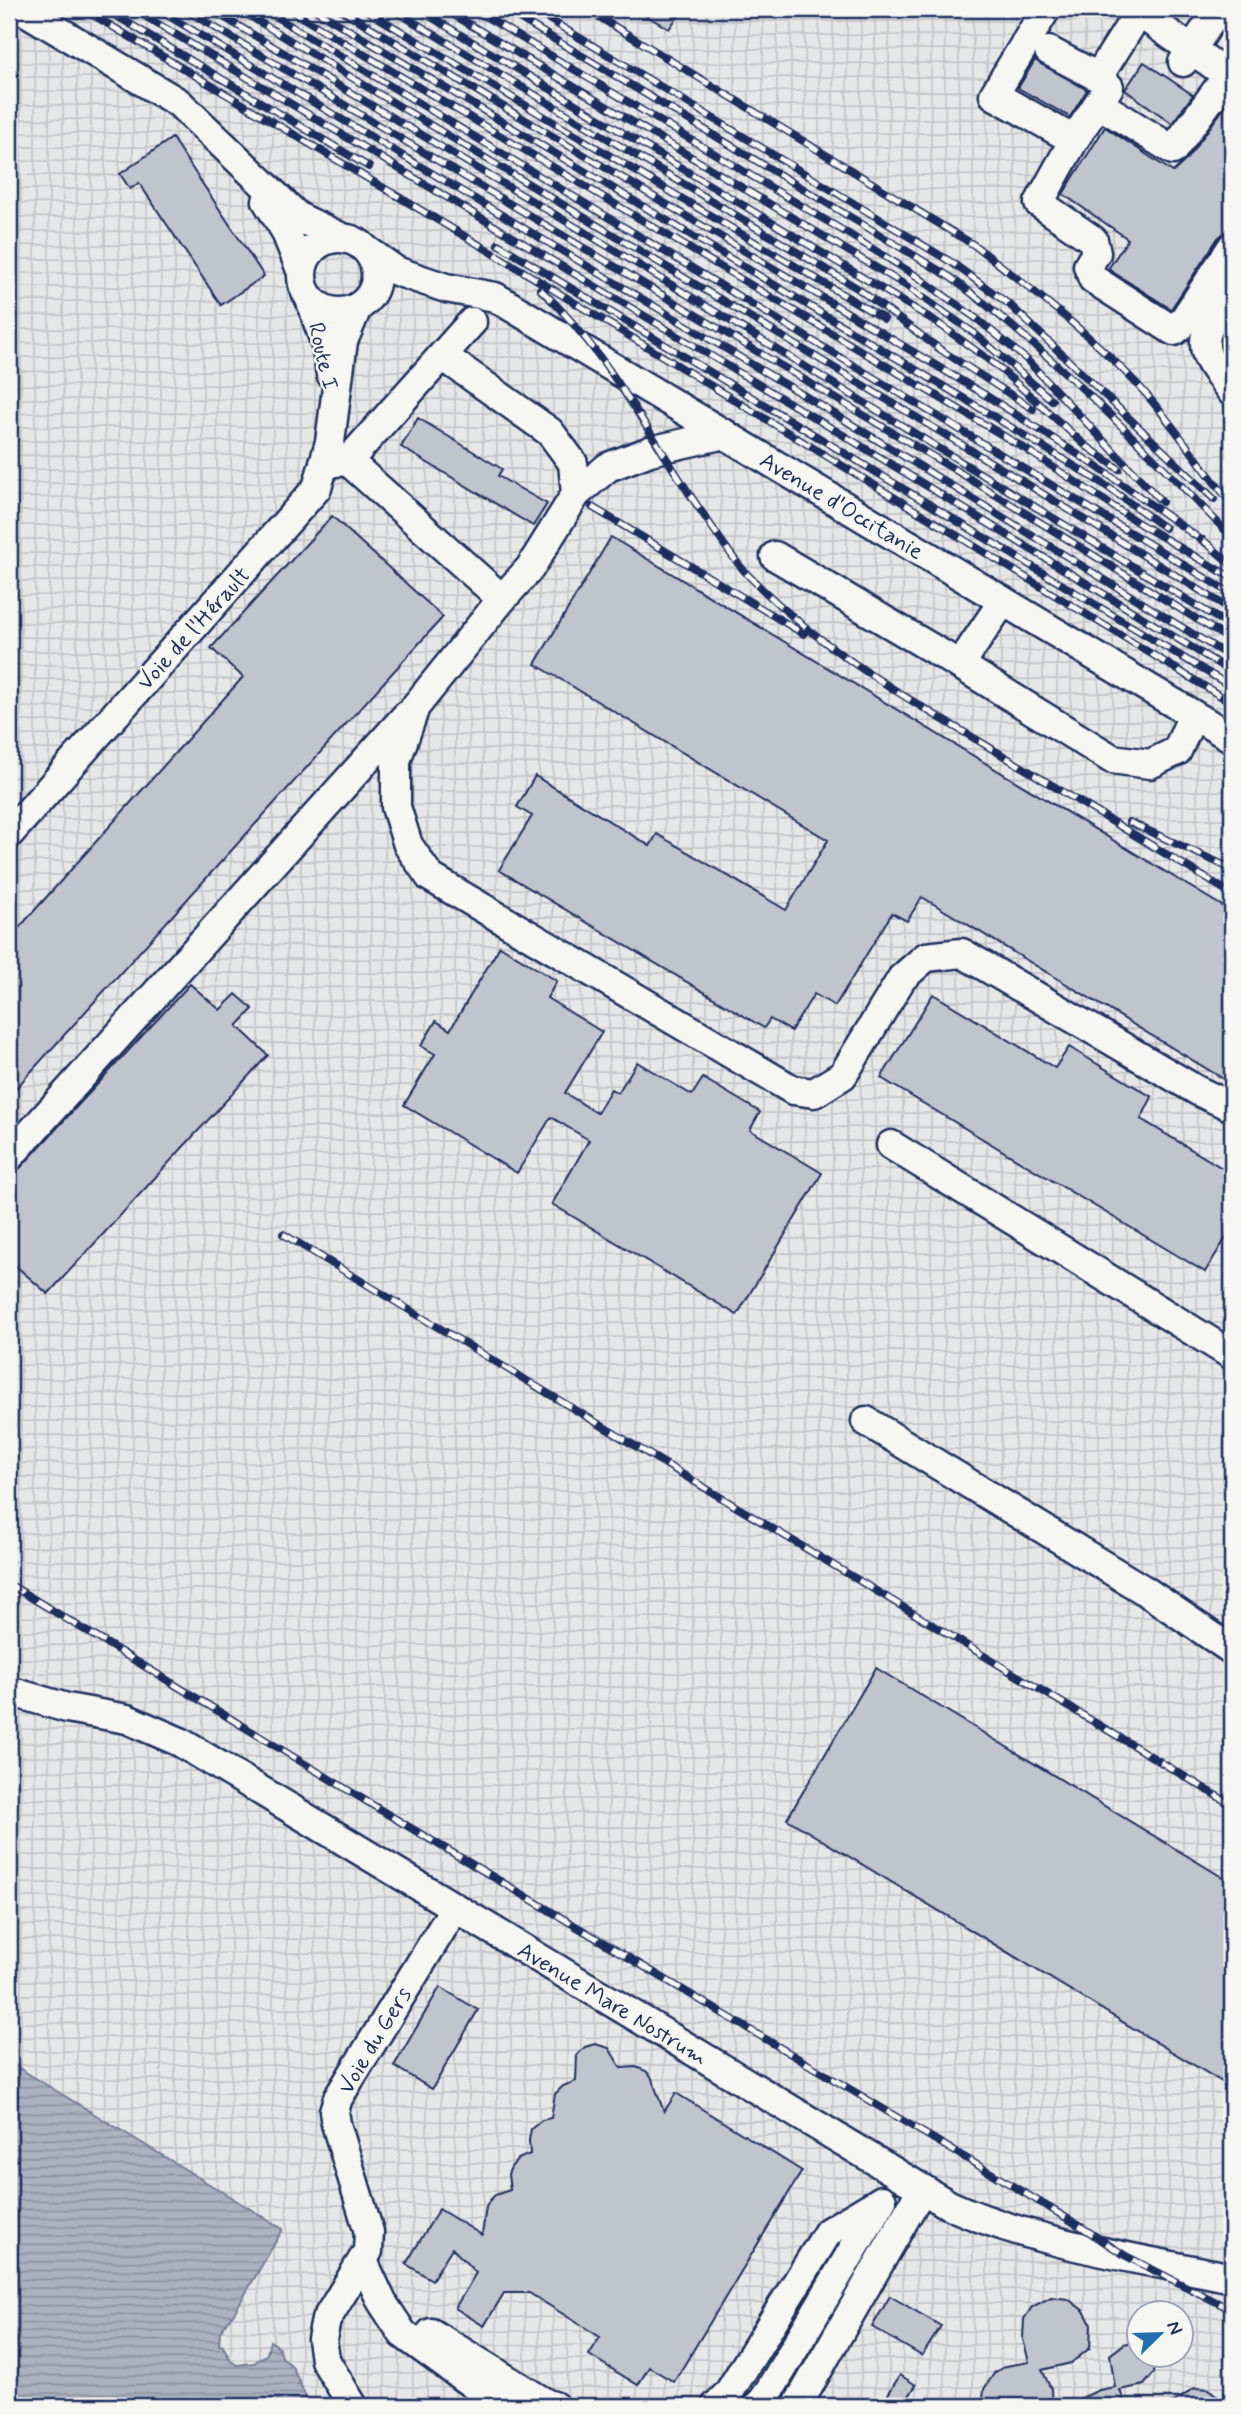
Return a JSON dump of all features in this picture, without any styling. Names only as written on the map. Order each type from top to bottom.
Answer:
[{"type":"main road","points":[[1220,9],[1232,16]]},
{"type":"street","name":"Avenue d'Occitanie","points":[[22,9],[179,103],[298,217],[340,237],[357,241],[396,271],[446,288],[495,297],[1232,738]]},
{"type":"street","points":[[1046,9],[994,95],[1072,157]]},
{"type":"street","points":[[1187,55],[1220,9]]},
{"type":"street","points":[[1049,51],[1099,90],[1173,150],[1230,76],[1187,55],[1137,10],[1099,90],[1072,157],[1039,204],[1093,240],[1096,253],[1088,266],[1093,279],[1136,300],[1174,331],[1180,327],[1232,247]]},
{"type":"street","name":"Avenue d'Occitanie","points":[[251,174],[285,230],[301,270],[303,286],[310,299],[324,310],[341,313],[399,293],[446,288]]},
{"type":"street","points":[[301,270],[308,253],[322,241],[340,237]]},
{"type":"street","points":[[360,307],[374,290],[377,270],[369,252]]},
{"type":"street","points":[[1232,290],[1204,336],[1207,355],[1232,392]]},
{"type":"street","name":"Route I","points":[[310,299],[326,345],[335,400]]},
{"type":"street","name":"Route I","points":[[335,400],[343,341],[360,307]]},
{"type":"street","points":[[472,322],[443,356],[336,462],[502,599]]},
{"type":"street","points":[[443,356],[550,432],[573,463],[576,494]]},
{"type":"street","name":"Voie de l'Hérault","points":[[9,834],[317,488],[336,462],[330,442],[335,400]]},
{"type":"street","points":[[9,1157],[415,707],[530,568],[576,494],[608,467],[649,451],[725,434]]},
{"type":"street","points":[[775,556],[1112,759],[1150,764],[1177,751],[1193,715]]},
{"type":"street","points":[[960,665],[1003,601]]},
{"type":"street","points":[[415,707],[396,761],[397,807],[408,845],[430,877],[793,1090],[814,1093],[842,1074],[902,978],[926,957],[962,953],[1198,1091],[1232,1107]]},
{"type":"street","points":[[891,1145],[1232,1355]]},
{"type":"street","points":[[866,1421],[1147,1592],[1232,1650]]},
{"type":"street","name":"Avenue Mare Nostrum","points":[[9,1691],[67,1708],[127,1719],[180,1742],[949,2205],[990,2223],[1045,2239],[1232,2278]]},
{"type":"street","name":"Voie du Gers","points":[[353,2406],[325,2360],[322,2339],[326,2320],[368,2251],[369,2232],[335,2124],[334,2110],[338,2098],[454,1909]]},
{"type":"street","points":[[758,2406],[897,2174]]},
{"type":"street","points":[[797,2406],[922,2189]]},
{"type":"street","points":[[716,2406],[727,2394],[828,2232],[882,2200]]},
{"type":"street","points":[[363,2261],[382,2302],[447,2354],[475,2386],[510,2406]]},
{"type":"street","points":[[447,2354],[554,2406]]},
{"type":"shaded area","points":[[9,9],[1174,9],[1232,49],[1232,2406],[310,2406],[292,2366],[282,2357],[279,2346],[274,2344],[263,2358],[254,2363],[237,2365],[231,2361],[223,2346],[219,2345],[220,2332],[234,2313],[283,2228],[9,2062]]},
{"type":"shaded area","points":[[9,2062],[283,2229],[220,2332],[219,2345],[223,2346],[231,2361],[237,2365],[254,2363],[267,2354],[270,2341],[279,2347],[282,2357],[292,2366],[310,2406],[9,2406]]},
{"type":"building","points":[[635,9],[683,9],[669,29]]},
{"type":"building","points":[[1035,60],[1087,90],[1070,117],[1018,88]]},
{"type":"building","points":[[1144,62],[1193,95],[1172,123],[1125,90]]},
{"type":"building","points":[[1232,97],[1232,230],[1218,238],[1171,309],[1108,269],[1128,239],[1063,194],[1105,127],[1173,172],[1186,160]]},
{"type":"building","points":[[172,138],[264,276],[221,305],[139,183],[130,189],[120,174]]},
{"type":"building","points":[[418,418],[502,469],[498,476],[547,504],[533,526],[401,447]]},
{"type":"building","points":[[332,516],[443,617],[9,1096],[9,939],[243,677],[211,648]]},
{"type":"building","points":[[611,537],[1232,912],[1232,1084],[922,897],[907,921],[892,913],[835,1006],[814,994],[791,1031],[770,1019],[764,1028],[499,870],[532,816],[517,807],[535,776],[650,846],[657,834],[786,910],[828,840],[535,664]]},
{"type":"building","points":[[500,946],[557,981],[547,998],[602,1032],[565,1093],[597,1113],[611,1089],[618,1093],[637,1062],[692,1095],[703,1078],[760,1112],[750,1130],[822,1173],[737,1315],[552,1204],[589,1140],[551,1117],[517,1173],[404,1105],[435,1054],[421,1046],[436,1021],[450,1030]]},
{"type":"building","points":[[190,984],[220,1010],[236,994],[253,1009],[237,1026],[268,1055],[48,1294],[9,1260],[9,1180]]},
{"type":"building","points":[[933,994],[1055,1068],[1069,1047],[1152,1097],[1141,1119],[1232,1174],[1232,1228],[1205,1272],[881,1078]]},
{"type":"building","points":[[876,1668],[1232,1883],[1232,2088],[787,1819]]},
{"type":"building","points":[[440,1987],[478,2010],[432,2089],[394,2066]]},
{"type":"building","points":[[595,2044],[609,2048],[621,2068],[636,2067],[646,2071],[651,2076],[664,2112],[676,2093],[802,2171],[674,2382],[649,2367],[638,2385],[589,2355],[600,2337],[529,2293],[504,2293],[484,2326],[455,2308],[476,2273],[452,2248],[432,2280],[406,2264],[439,2209],[482,2235],[486,2207],[490,2200],[495,2195],[510,2190],[508,2174],[511,2167],[518,2159],[530,2154],[531,2129],[542,2120],[551,2118],[555,2094],[563,2086],[576,2081],[577,2055],[585,2047]]},
{"type":"building","points":[[890,2296],[941,2326],[922,2356],[872,2327]]},
{"type":"building","points":[[1051,2297],[1068,2299],[1084,2311],[1091,2324],[1090,2348],[1071,2363],[1042,2370],[1051,2389],[1052,2406],[982,2406],[984,2389],[995,2372],[1006,2366],[1029,2362],[1023,2339],[1024,2319],[1032,2307]]},
{"type":"building","points":[[1124,2344],[1126,2370],[1154,2370],[1144,2385],[1120,2390],[1126,2406],[1064,2406],[1099,2390],[1115,2387],[1110,2355]]},
{"type":"building","points":[[900,2375],[916,2385],[903,2406],[881,2406]]},
{"type":"building","points":[[1195,2388],[1209,2389],[1228,2406],[1168,2406]]},
{"type":"railway","points":[[83,9],[493,253],[1232,703]]},
{"type":"railway","points":[[105,9],[369,167]]},
{"type":"railway","points":[[133,9],[1232,672]]},
{"type":"railway","points":[[157,9],[825,408],[1232,658]]},
{"type":"railway","points":[[184,9],[962,474],[1232,641]]},
{"type":"railway","points":[[210,9],[606,245],[1232,627]]},
{"type":"railway","points":[[238,9],[1232,610]]},
{"type":"railway","points":[[263,9],[1232,594]]},
{"type":"railway","points":[[288,9],[1024,448],[1140,524],[1232,578]]},
{"type":"railway","points":[[314,9],[983,410],[1102,483],[1165,528]]},
{"type":"railway","points":[[340,9],[987,396],[1096,466],[1210,546]]},
{"type":"railway","points":[[364,9],[884,319]]},
{"type":"railway","points":[[392,9],[857,288],[941,350],[1033,409]]},
{"type":"railway","points":[[418,9],[935,321],[997,366],[1085,445],[1119,469]]},
{"type":"railway","points":[[444,9],[905,285],[974,333],[1052,400]]},
{"type":"railway","points":[[473,9],[842,230],[918,277],[977,319],[1026,359],[1162,502]]},
{"type":"railway","points":[[504,9],[950,277],[1061,369],[1232,537]]},
{"type":"railway","points":[[532,9],[951,262],[1010,305],[1214,499]]},
{"type":"railway","points":[[586,9],[974,245],[1058,311],[1136,383],[1232,504]]},
{"type":"railway","points":[[498,244],[1232,687]]},
{"type":"railway","points":[[540,289],[587,340],[607,367],[735,560],[774,600],[829,645],[888,686],[1232,894]]},
{"type":"railway","points":[[592,507],[804,634]]},
{"type":"railway","points":[[1203,540],[1232,565]]},
{"type":"railway","points":[[1129,822],[1232,869]]},
{"type":"railway","points":[[283,1234],[1232,1805]]},
{"type":"railway","points":[[9,1584],[1126,2256],[1232,2310]]}]
